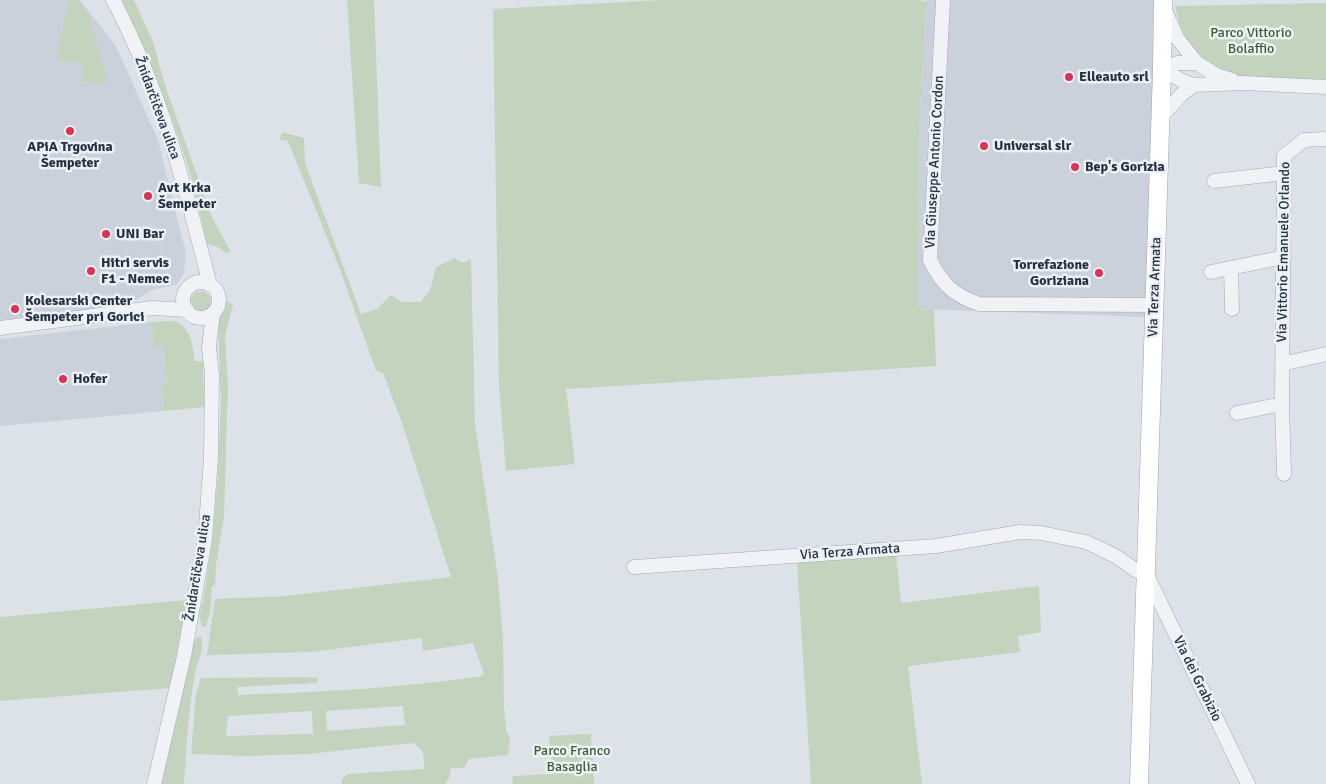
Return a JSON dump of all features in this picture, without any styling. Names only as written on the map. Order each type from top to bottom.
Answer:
[{"type":"main road","name":"Via Terza Armata","points":[[1139,784],[1163,3]]},
{"type":"street","name":"Žnidarčičeva ulica","points":[[113,0],[127,27],[162,112],[187,194],[210,285],[214,288],[219,298],[217,309],[213,313],[209,347],[212,375],[212,458],[205,539],[184,656],[154,784]]},
{"type":"street","name":"Via Giuseppe Antonio Cordon","points":[[943,0],[930,260],[939,278],[952,290],[966,299],[979,304],[1154,306]]},
{"type":"street","points":[[1163,3],[1177,38],[1197,63],[1216,75],[1243,83]]},
{"type":"street","points":[[1162,68],[1177,63],[1197,63]]},
{"type":"street","points":[[1162,68],[1184,82],[1194,85],[1243,83],[1326,87]]},
{"type":"street","points":[[1160,118],[1182,94],[1194,85]]},
{"type":"street","name":"Via Vittorio Emanuele Orlando","points":[[1284,474],[1282,364],[1284,156],[1304,140],[1326,139]]},
{"type":"street","points":[[1214,181],[1284,173]]},
{"type":"street","name":"Žnidarčičeva ulica","points":[[200,248],[189,290],[184,300],[209,347]]},
{"type":"street","points":[[1211,272],[1284,257]]},
{"type":"street","points":[[1231,268],[1232,309]]},
{"type":"street","points":[[153,308],[200,283],[210,285]]},
{"type":"street","points":[[0,328],[153,308],[205,318],[213,313]]},
{"type":"street","name":"Via Vittorio Emanuele Orlando","points":[[1282,364],[1326,354]]},
{"type":"street","points":[[1238,413],[1282,404]]},
{"type":"street","name":"Via Terza Armata","points":[[634,567],[936,546],[1020,532],[1048,534],[1086,542],[1102,548],[1137,571],[1146,573]]},
{"type":"street","name":"Via dei Grabizio","points":[[1146,573],[1248,784]]},
{"type":"shaded area","points":[[0,0],[80,0],[116,46],[158,140],[186,254],[184,273],[176,285],[152,290],[125,307],[0,324]]},
{"type":"shaded area","points":[[926,0],[1158,0],[1147,317],[918,309],[920,108]]},
{"type":"shaded area","points":[[152,322],[153,347],[164,347],[167,385],[161,386],[164,411],[0,426],[0,339]]},
{"type":"green space","points":[[68,0],[78,0],[88,14],[107,78],[104,85],[81,81],[83,64],[57,59]]},
{"type":"green space","points":[[122,0],[134,0],[153,42],[165,85],[212,218],[231,252],[226,253],[218,247],[207,244],[188,165],[155,76]]},
{"type":"green space","points":[[347,0],[374,0],[381,187],[359,183]]},
{"type":"green space","points":[[662,0],[916,0],[926,2],[920,108],[918,309],[934,310],[936,366],[566,389],[575,464],[506,471],[499,387],[493,9]]},
{"type":"green space","name":"Parco Vittorio Bolaffio","points":[[1326,3],[1326,79],[1240,78],[1207,62],[1189,44],[1179,23],[1175,6]]},
{"type":"green space","points":[[282,132],[304,138],[305,163],[361,314],[377,309],[391,295],[402,302],[420,302],[430,291],[436,267],[455,258],[462,263],[471,259],[475,424],[498,578],[503,639],[504,707],[506,729],[510,739],[508,755],[469,759],[464,768],[451,768],[449,778],[445,784],[342,784],[342,779],[347,774],[424,769],[422,750],[412,743],[308,754],[247,756],[191,754],[196,694],[201,678],[318,678],[317,683],[237,687],[238,695],[391,686],[452,680],[482,676],[484,674],[473,643],[423,651],[422,638],[311,652],[207,655],[215,599],[285,596],[451,577],[402,423],[383,373],[376,371],[341,272],[288,141],[280,140]],"holes":[[[403,706],[405,725],[327,731],[326,711]],[[312,711],[313,734],[226,736],[228,716]]]},
{"type":"green space","points":[[201,291],[208,294],[211,301],[208,308],[201,311],[194,308],[191,301],[194,294]]},
{"type":"green space","points":[[227,301],[233,305],[225,336],[228,385],[224,516],[216,565],[215,585],[212,586],[210,613],[206,627],[202,626],[199,616],[203,602],[213,535],[218,475],[221,400],[218,323]]},
{"type":"green space","points":[[170,321],[177,323],[186,330],[191,341],[195,361],[203,361],[204,407],[164,411],[161,385],[167,385],[164,347],[153,347],[152,322]]},
{"type":"green space","points":[[896,555],[901,603],[1039,586],[1041,632],[1018,636],[1020,652],[908,666],[922,784],[811,784],[797,563]]},
{"type":"green space","points":[[187,600],[170,688],[0,701],[0,617]]},
{"type":"green space","points":[[200,636],[202,648],[191,698],[184,784],[159,784],[195,639]]},
{"type":"green space","name":"Parco Franco Basaglia","points":[[591,734],[594,784],[512,784],[513,776],[552,774],[549,736]]},
{"type":"place","name":"Elleauto srl","points":[[1069,77]]},
{"type":"place","name":"APiA Trgovina Šempeter","points":[[70,131]]},
{"type":"place","name":"Universal slr","points":[[984,146]]},
{"type":"place","name":"Bep's Gorizia","points":[[1075,167]]},
{"type":"place","name":"Avt Krka Šempeter","points":[[148,196]]},
{"type":"place","name":"UNI Bar","points":[[106,234]]},
{"type":"place","name":"Hitri servis F1 - Nemec","points":[[91,271]]},
{"type":"place","name":"Torrefazione Goriziana","points":[[1099,273]]},
{"type":"place","name":"Kolesarski Center Šempeter pri Gorici","points":[[15,309]]},
{"type":"place","name":"Hofer","points":[[63,379]]}]
